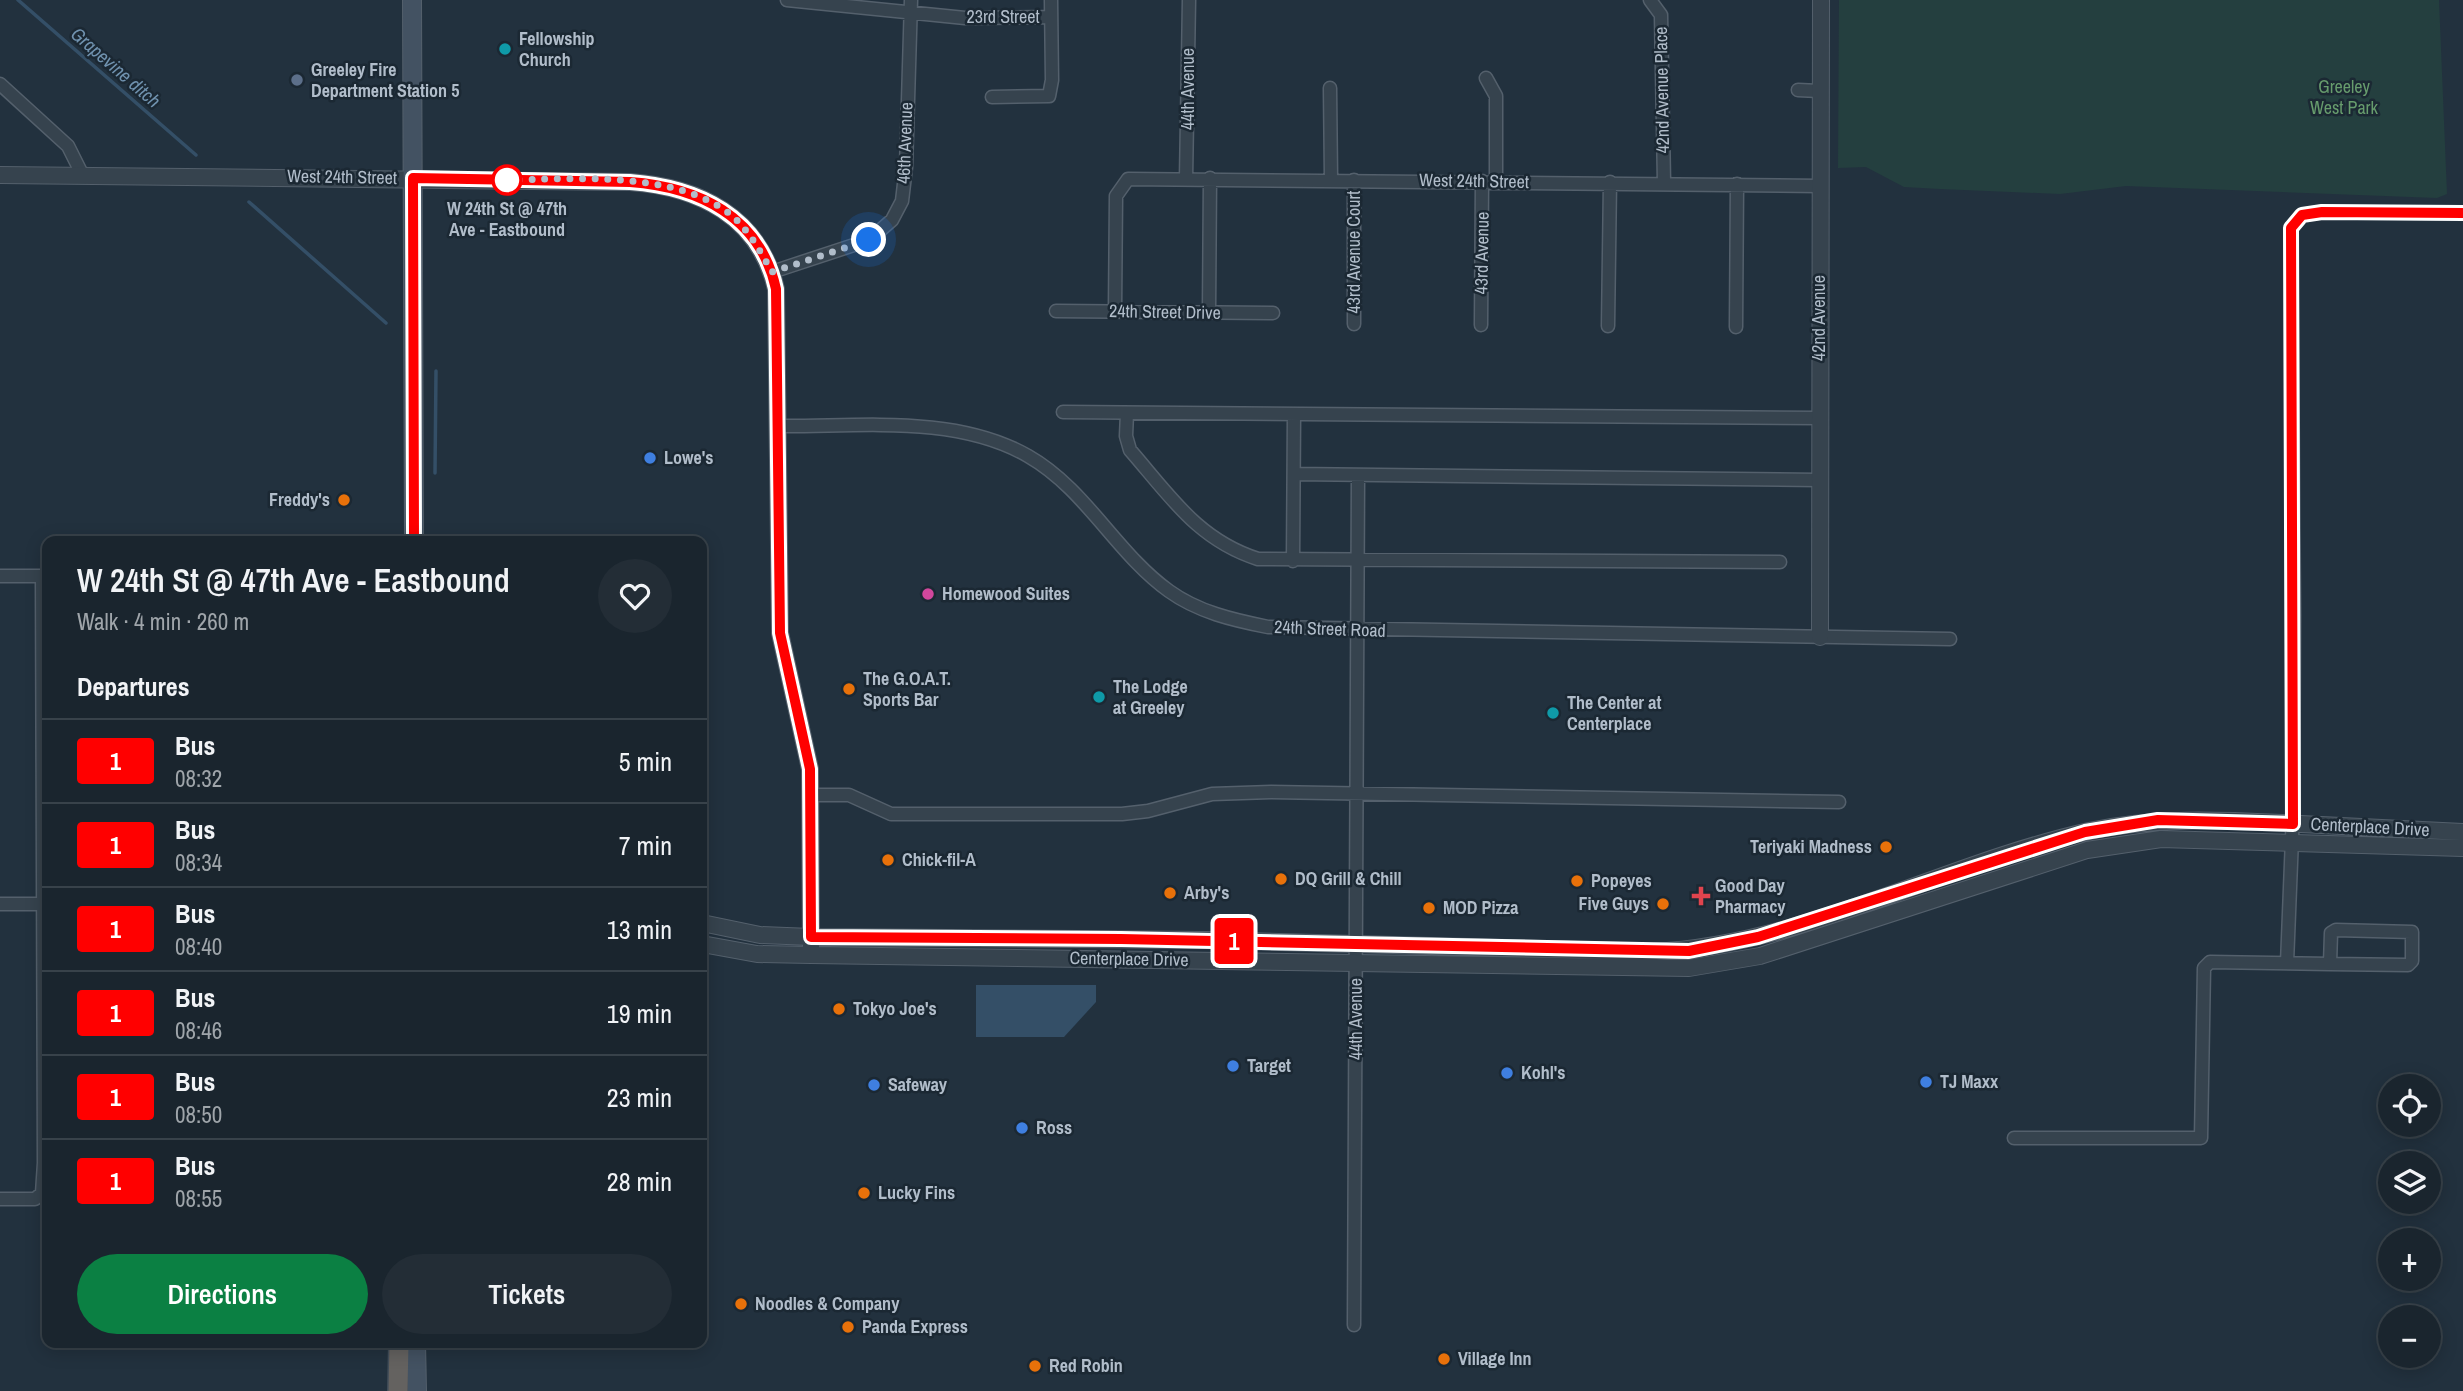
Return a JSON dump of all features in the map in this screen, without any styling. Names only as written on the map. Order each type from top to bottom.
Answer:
[{"type":"highway","points":[[398,1391],[399,1348]]},
{"type":"main road","points":[[412,0],[414,536]]},
{"type":"main road","points":[[416,1348],[417,1391]]},
{"type":"street","name":"23rd Street","points":[[787,0],[910,6],[965,18],[1051,17]]},
{"type":"street","points":[[992,97],[1049,96],[1051,0]]},
{"type":"street","name":"44th Avenue","points":[[1186,179],[1189,0]]},
{"type":"street","name":"42nd Avenue Place","points":[[1650,0],[1661,15],[1664,183]]},
{"type":"street","name":"42nd Avenue","points":[[1820,637],[1821,0]]},
{"type":"street","name":"46th Avenue","points":[[772,272],[869,240],[883,230],[902,201],[906,167],[910,6]]},
{"type":"street","points":[[1486,78],[1496,96],[1496,181]]},
{"type":"street","points":[[0,84],[68,146],[83,176]]},
{"type":"street","name":"43rd Avenue Court","points":[[1330,88],[1331,179]]},
{"type":"street","points":[[1798,90],[1819,91]]},
{"type":"street","name":"West 24th Street","points":[[0,175],[413,178],[658,184],[692,192],[724,209],[745,229],[772,272]]},
{"type":"street","points":[[1209,312],[1210,178]]},
{"type":"street","name":"West 24th Street","points":[[1115,311],[1116,196],[1128,179],[1482,180],[1820,186]]},
{"type":"street","name":"43rd Avenue Court","points":[[1354,180],[1354,324]]},
{"type":"street","name":"43rd Avenue","points":[[1481,325],[1482,180]]},
{"type":"street","points":[[1608,326],[1610,182]]},
{"type":"street","points":[[1736,327],[1737,184]]},
{"type":"street","points":[[2287,963],[2293,824],[2291,228],[2302,215],[2322,212],[2463,213]]},
{"type":"street","points":[[772,272],[776,289],[780,633],[789,687],[807,755],[812,795],[811,956]]},
{"type":"street","name":"24th Street Drive","points":[[1056,311],[1273,313]]},
{"type":"street","points":[[1063,412],[1819,418]]},
{"type":"street","points":[[1127,412],[1126,436],[1130,450],[1195,525],[1232,550],[1268,561],[1780,562]]},
{"type":"street","points":[[1293,561],[1294,414]]},
{"type":"street","name":"24th Street Road","points":[[778,426],[936,428],[999,441],[1049,469],[1076,493],[1144,571],[1170,592],[1200,609],[1268,627],[1950,639]]},
{"type":"street","points":[[1294,474],[1819,480]]},
{"type":"street","name":"44th Avenue","points":[[1354,1325],[1358,475]]},
{"type":"street","points":[[0,576],[42,576]]},
{"type":"street","points":[[812,795],[849,795],[891,814],[1115,814],[1148,811],[1212,794],[1357,793],[1839,802]]},
{"type":"street","name":"Centerplace Drive","points":[[707,924],[742,932],[811,937],[1182,940],[1689,951],[1758,937],[2085,832],[2158,820],[2463,832]]},
{"type":"street","name":"Centerplace Drive","points":[[707,945],[757,954],[811,956],[1689,968],[1760,956],[2087,850],[2161,839],[2463,848]]},
{"type":"street","points":[[0,904],[42,904]]},
{"type":"street","points":[[2014,1138],[2201,1138],[2204,968],[2210,962],[2330,964],[2408,965],[2412,961],[2412,932],[2336,930],[2331,933],[2330,964]]},
{"type":"street","points":[[0,1199],[35,1199],[42,1193]]},
{"type":"green space","name":"Greeley West Park","points":[[1839,0],[2439,0],[2447,194],[2437,198],[2126,186],[2060,194],[1940,189],[1904,187],[1866,167],[1838,168]]},
{"type":"water","points":[[976,985],[1096,985],[1096,1002],[1064,1037],[976,1037]]},
{"type":"waterway","name":"Grapevine ditch","points":[[18,0],[196,155]]},
{"type":"waterway","name":"Grapevine ditch","points":[[249,202],[386,323]]},
{"type":"waterway","name":"Grapevine ditch","points":[[435,473],[436,371]]},
{"type":"bus line","name":"1","points":[[414,536],[413,178],[630,182],[658,184],[692,192],[724,209],[745,229],[772,272],[776,289],[780,633],[789,687],[810,769],[811,937],[1207,940],[1367,946],[1689,951],[1758,937],[2085,832],[2158,820],[2293,824],[2291,228],[2302,215],[2322,212],[2463,213]]},
{"type":"place","name":"Fellowship Church","points":[[505,49]]},
{"type":"place","name":"Greeley Fire Department Station 5","points":[[297,80]]},
{"type":"place","name":"W 24th St @ 47th Ave - Eastbound","points":[[507,180]]},
{"type":"place","name":"Lowe's","points":[[650,458]]},
{"type":"place","name":"Freddy's","points":[[344,500]]},
{"type":"place","name":"Homewood Suites","points":[[928,594]]},
{"type":"place","name":"The G.O.A.T. Sports Bar","points":[[849,689]]},
{"type":"place","name":"The Lodge at Greeley","points":[[1099,697]]},
{"type":"place","name":"The Center at Centerplace","points":[[1553,713]]},
{"type":"place","name":"Teriyaki Madness","points":[[1886,847]]},
{"type":"place","name":"Chick-fil-A","points":[[888,860]]},
{"type":"place","name":"DQ Grill & Chill","points":[[1281,879]]},
{"type":"place","name":"Popeyes","points":[[1577,881]]},
{"type":"place","name":"Arby's","points":[[1170,893]]},
{"type":"place","name":"Good Day Pharmacy","points":[[1701,896]]},
{"type":"place","name":"Five Guys","points":[[1663,904]]},
{"type":"place","name":"MOD Pizza","points":[[1429,908]]},
{"type":"place","name":"Tokyo Joe's","points":[[839,1009]]},
{"type":"place","name":"Target","points":[[1233,1066]]},
{"type":"place","name":"Kohl's","points":[[1507,1073]]},
{"type":"place","name":"TJ Maxx","points":[[1926,1082]]},
{"type":"place","name":"Safeway","points":[[874,1085]]},
{"type":"place","name":"Ross","points":[[1022,1128]]},
{"type":"place","name":"Lucky Fins","points":[[864,1193]]},
{"type":"place","name":"Noodles & Company","points":[[741,1304]]},
{"type":"place","name":"Panda Express","points":[[848,1327]]},
{"type":"place","name":"Village Inn","points":[[1444,1359]]},
{"type":"place","name":"Red Robin","points":[[1035,1366]]},
{"type":"route","points":[[507,180],[630,182],[658,184],[692,192],[724,209],[745,229],[772,272],[869,240]]}]
